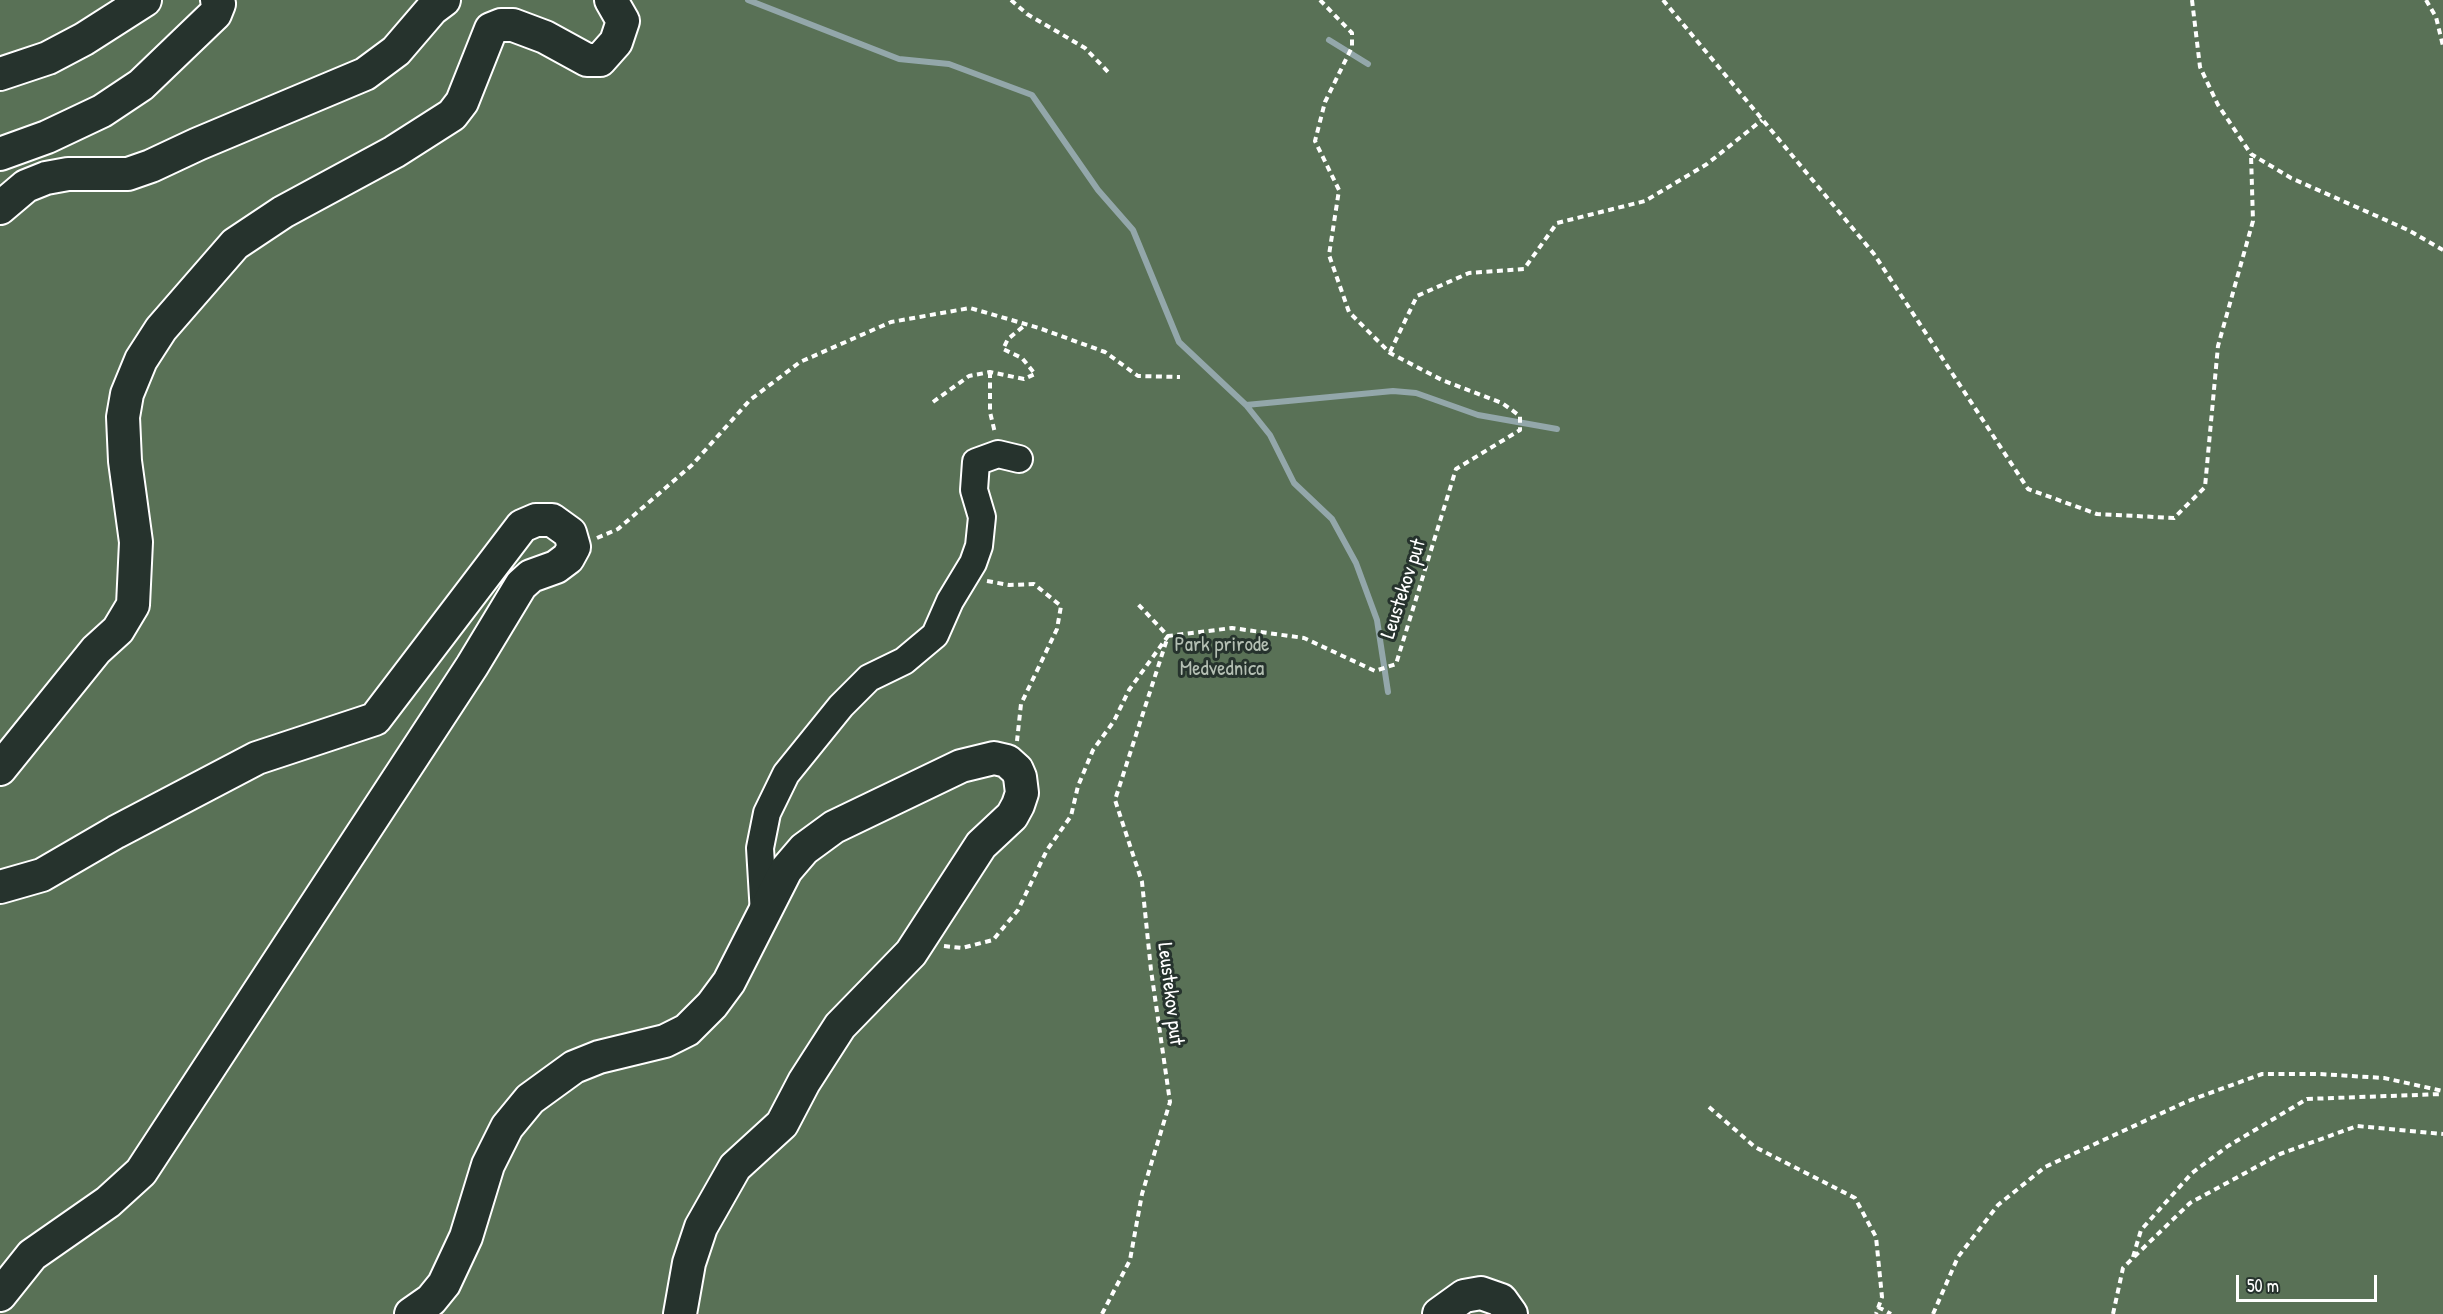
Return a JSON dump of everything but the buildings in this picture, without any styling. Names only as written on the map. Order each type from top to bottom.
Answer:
[{"type":"main road","points":[[0,74],[48,58],[84,39],[145,0]]},
{"type":"main road","points":[[0,153],[56,133],[102,111],[141,85],[215,14],[219,4],[217,0]]},
{"type":"main road","points":[[0,208],[26,186],[46,178],[68,174],[128,174],[152,166],[198,144],[366,74],[396,51],[432,9],[444,0]]},
{"type":"main road","points":[[0,769],[96,650],[118,630],[133,605],[136,542],[125,460],[123,417],[127,394],[141,360],[161,329],[235,244],[283,213],[414,141],[452,115],[462,102],[491,29],[501,25],[513,25],[545,37],[587,60],[600,60],[616,42],[623,21],[611,0]]},
{"type":"main road","points":[[0,887],[42,875],[116,832],[257,758],[375,719],[522,526],[536,520],[552,520],[570,533],[574,547],[568,558],[556,567],[531,576],[520,585],[472,666],[141,1172],[108,1202],[32,1255],[0,1295]]},
{"type":"main road","points":[[411,1314],[431,1300],[444,1284],[466,1237],[488,1165],[507,1127],[530,1099],[574,1067],[599,1057],[665,1041],[687,1030],[712,1005],[729,982],[786,870],[804,849],[834,827],[961,766],[994,758],[1013,766],[1021,785],[1018,805],[1012,816],[981,845],[911,953],[884,984],[840,1026],[816,1062],[782,1124],[735,1167],[700,1227],[689,1263],[680,1314]]},
{"type":"main road","points":[[1439,1314],[1464,1296],[1481,1293],[1501,1300],[1511,1314]]},
{"type":"lane","points":[[764,914],[760,848],[767,813],[786,774],[841,706],[869,678],[904,661],[935,635],[979,546],[982,517],[974,490],[976,462],[1009,457]]},
{"type":"path","points":[[1011,0],[1027,14],[1085,48],[1110,74]]},
{"type":"path","name":"Leustekov put","points":[[1102,1314],[1130,1260],[1142,1194],[1170,1102],[1151,970],[1142,882],[1115,800],[1168,636],[1232,628],[1304,638],[1375,671],[1396,664],[1456,470],[1520,430],[1520,416],[1502,403],[1442,380],[1390,353],[1349,312],[1329,255],[1339,190],[1315,141],[1325,102],[1352,47],[1352,33],[1320,0]]},
{"type":"path","points":[[1663,0],[1874,255],[2028,489],[2097,513],[2174,518],[2205,487],[2218,346],[2253,221],[2251,154]]},
{"type":"path","points":[[2192,0],[2200,67],[2218,105],[2251,154],[2291,178],[2408,230],[2443,250]]},
{"type":"path","points":[[2426,0],[2436,17],[2443,46]]},
{"type":"path","points":[[1390,353],[1417,296],[1469,273],[1524,269],[1557,224],[1645,201],[1707,164],[1762,120]]},
{"type":"path","points":[[574,547],[618,529],[692,465],[750,400],[800,362],[891,322],[970,308],[1105,352],[1138,376],[1180,377]]},
{"type":"path","points":[[933,402],[969,376],[990,372],[1024,379],[1035,374],[1022,358],[1003,349],[1008,339],[1026,325]]},
{"type":"path","points":[[990,372],[990,412],[1009,457]]},
{"type":"path","points":[[967,573],[988,582],[1009,585],[1034,584],[1061,606],[1057,629],[1021,704],[1013,766]]},
{"type":"path","points":[[923,934],[935,944],[962,948],[993,940],[1018,910],[1047,850],[1071,816],[1078,786],[1093,750],[1114,721],[1129,690],[1168,636],[1136,602]]},
{"type":"path","points":[[1933,1314],[1958,1257],[1998,1205],[2045,1167],[2188,1101],[2262,1074],[2319,1074],[2384,1078],[2443,1093]]},
{"type":"path","points":[[2133,1258],[2141,1230],[2192,1173],[2228,1146],[2307,1099],[2443,1093]]},
{"type":"path","points":[[1709,1107],[1755,1147],[1855,1197],[1876,1238],[1882,1297],[1876,1314]]},
{"type":"path","points":[[2113,1314],[2123,1268],[2190,1203],[2280,1154],[2357,1126],[2443,1134]]},
{"type":"path","points":[[1878,1307],[1891,1314]]},
{"type":"green space","name":"Park prirode Medvednica","points":[[0,0],[2443,0],[2443,1314],[0,1314]]},
{"type":"waterway","points":[[748,0],[899,59],[949,64],[1032,95],[1098,190],[1133,230],[1179,342],[1246,405],[1270,435],[1294,483],[1332,519],[1356,563],[1377,620],[1388,692]]},
{"type":"waterway","points":[[1329,40],[1368,64]]},
{"type":"waterway","points":[[1246,405],[1393,391],[1416,393],[1478,415],[1557,429]]}]
